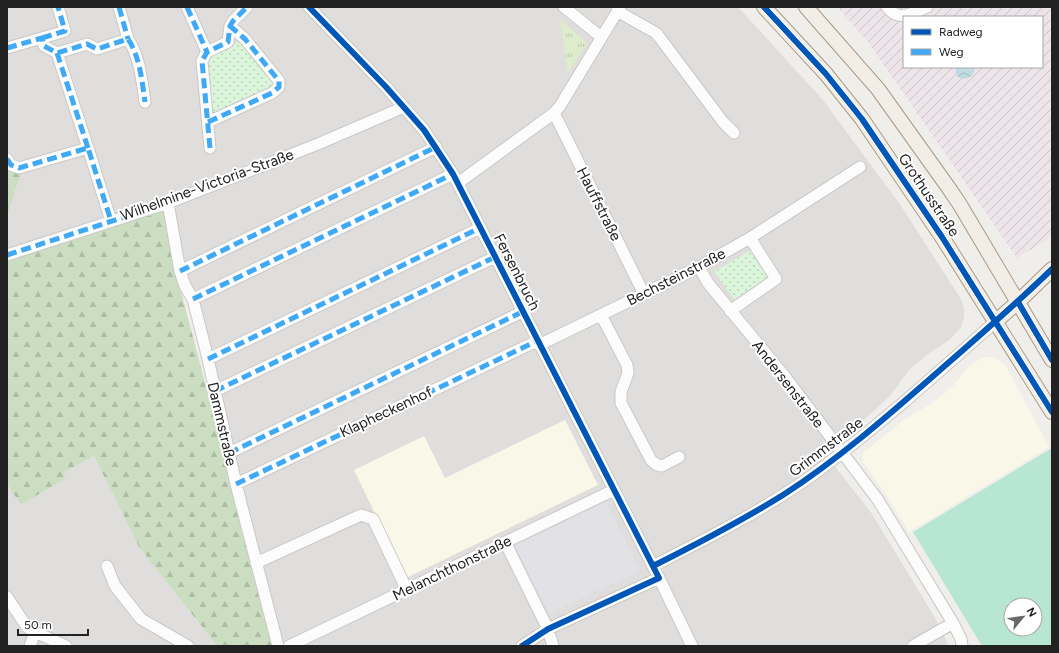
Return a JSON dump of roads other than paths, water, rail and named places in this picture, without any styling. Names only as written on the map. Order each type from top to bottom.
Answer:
[{"type":"main road","name":"Grothusstraße","points":[[764,7],[826,74],[862,119],[942,237],[1052,412]]},
{"type":"main road","name":"Grothusstraße","points":[[806,7],[878,89],[948,187],[1052,360]]},
{"type":"main road","points":[[995,322],[1052,269]]},
{"type":"street","points":[[7,48],[65,31],[58,7]]},
{"type":"street","points":[[119,7],[128,38],[133,45],[140,72],[145,102]]},
{"type":"street","points":[[187,7],[207,52]]},
{"type":"street","points":[[210,148],[202,61],[207,52],[228,42],[230,26],[247,7]]},
{"type":"street","name":"Fersenbruch","points":[[309,7],[404,107],[424,130],[436,147],[455,179],[522,312],[560,383],[692,646]]},
{"type":"street","points":[[564,7],[602,37]]},
{"type":"street","points":[[887,7],[890,11],[898,15],[913,13],[927,7]]},
{"type":"street","points":[[193,299],[455,179],[554,113],[560,106],[619,9],[656,33],[723,122],[734,133]]},
{"type":"street","points":[[208,122],[272,93],[279,87],[279,81],[245,39],[230,26]]},
{"type":"street","points":[[42,38],[44,46],[57,53],[111,221]]},
{"type":"street","points":[[57,53],[87,44],[96,49],[128,38]]},
{"type":"street","name":"Wilhelmine-Victoria-Straße","points":[[7,255],[168,203],[318,144],[404,107]]},
{"type":"street","name":"Hauffstraße","points":[[554,113],[644,294]]},
{"type":"street","points":[[180,271],[436,147]]},
{"type":"street","points":[[7,160],[11,165],[20,168],[88,148]]},
{"type":"street","name":"Bechsteinstraße","points":[[538,343],[699,268],[750,238],[860,166]]},
{"type":"street","name":"Dammstraße","points":[[168,203],[180,271],[185,286],[193,299],[236,484],[278,646]]},
{"type":"street","points":[[208,359],[480,228]]},
{"type":"street","points":[[730,311],[776,279],[750,238]]},
{"type":"street","points":[[215,391],[495,257]]},
{"type":"street","name":"Andersenstraße","points":[[699,268],[708,284],[786,378],[878,500],[953,623],[961,639],[962,646]]},
{"type":"street","name":"Klapheckenhof","points":[[229,453],[522,312]]},
{"type":"street","points":[[601,314],[627,364],[628,374],[621,392],[621,403],[651,460],[657,465],[662,466],[679,457]]},
{"type":"street","name":"Grimmstraße","points":[[653,566],[730,526],[813,474],[893,411],[995,322]]},
{"type":"street","name":"Klapheckenhof","points":[[236,484],[538,343]]},
{"type":"street","name":"Melanchthonstraße","points":[[289,646],[614,490]]},
{"type":"street","points":[[256,563],[361,515],[373,520],[407,590]]},
{"type":"street","points":[[505,542],[548,629],[553,646]]},
{"type":"street","points":[[108,566],[115,586],[141,619],[188,646]]},
{"type":"street","points":[[522,646],[548,629],[659,578]]},
{"type":"street","points":[[7,597],[27,627],[66,646]]},
{"type":"street","points":[[913,646],[953,623]]},
{"type":"street","points":[[30,646],[36,632]]},
{"type":"water","points":[[956,68],[975,68],[973,74],[964,79],[958,77]]}]
